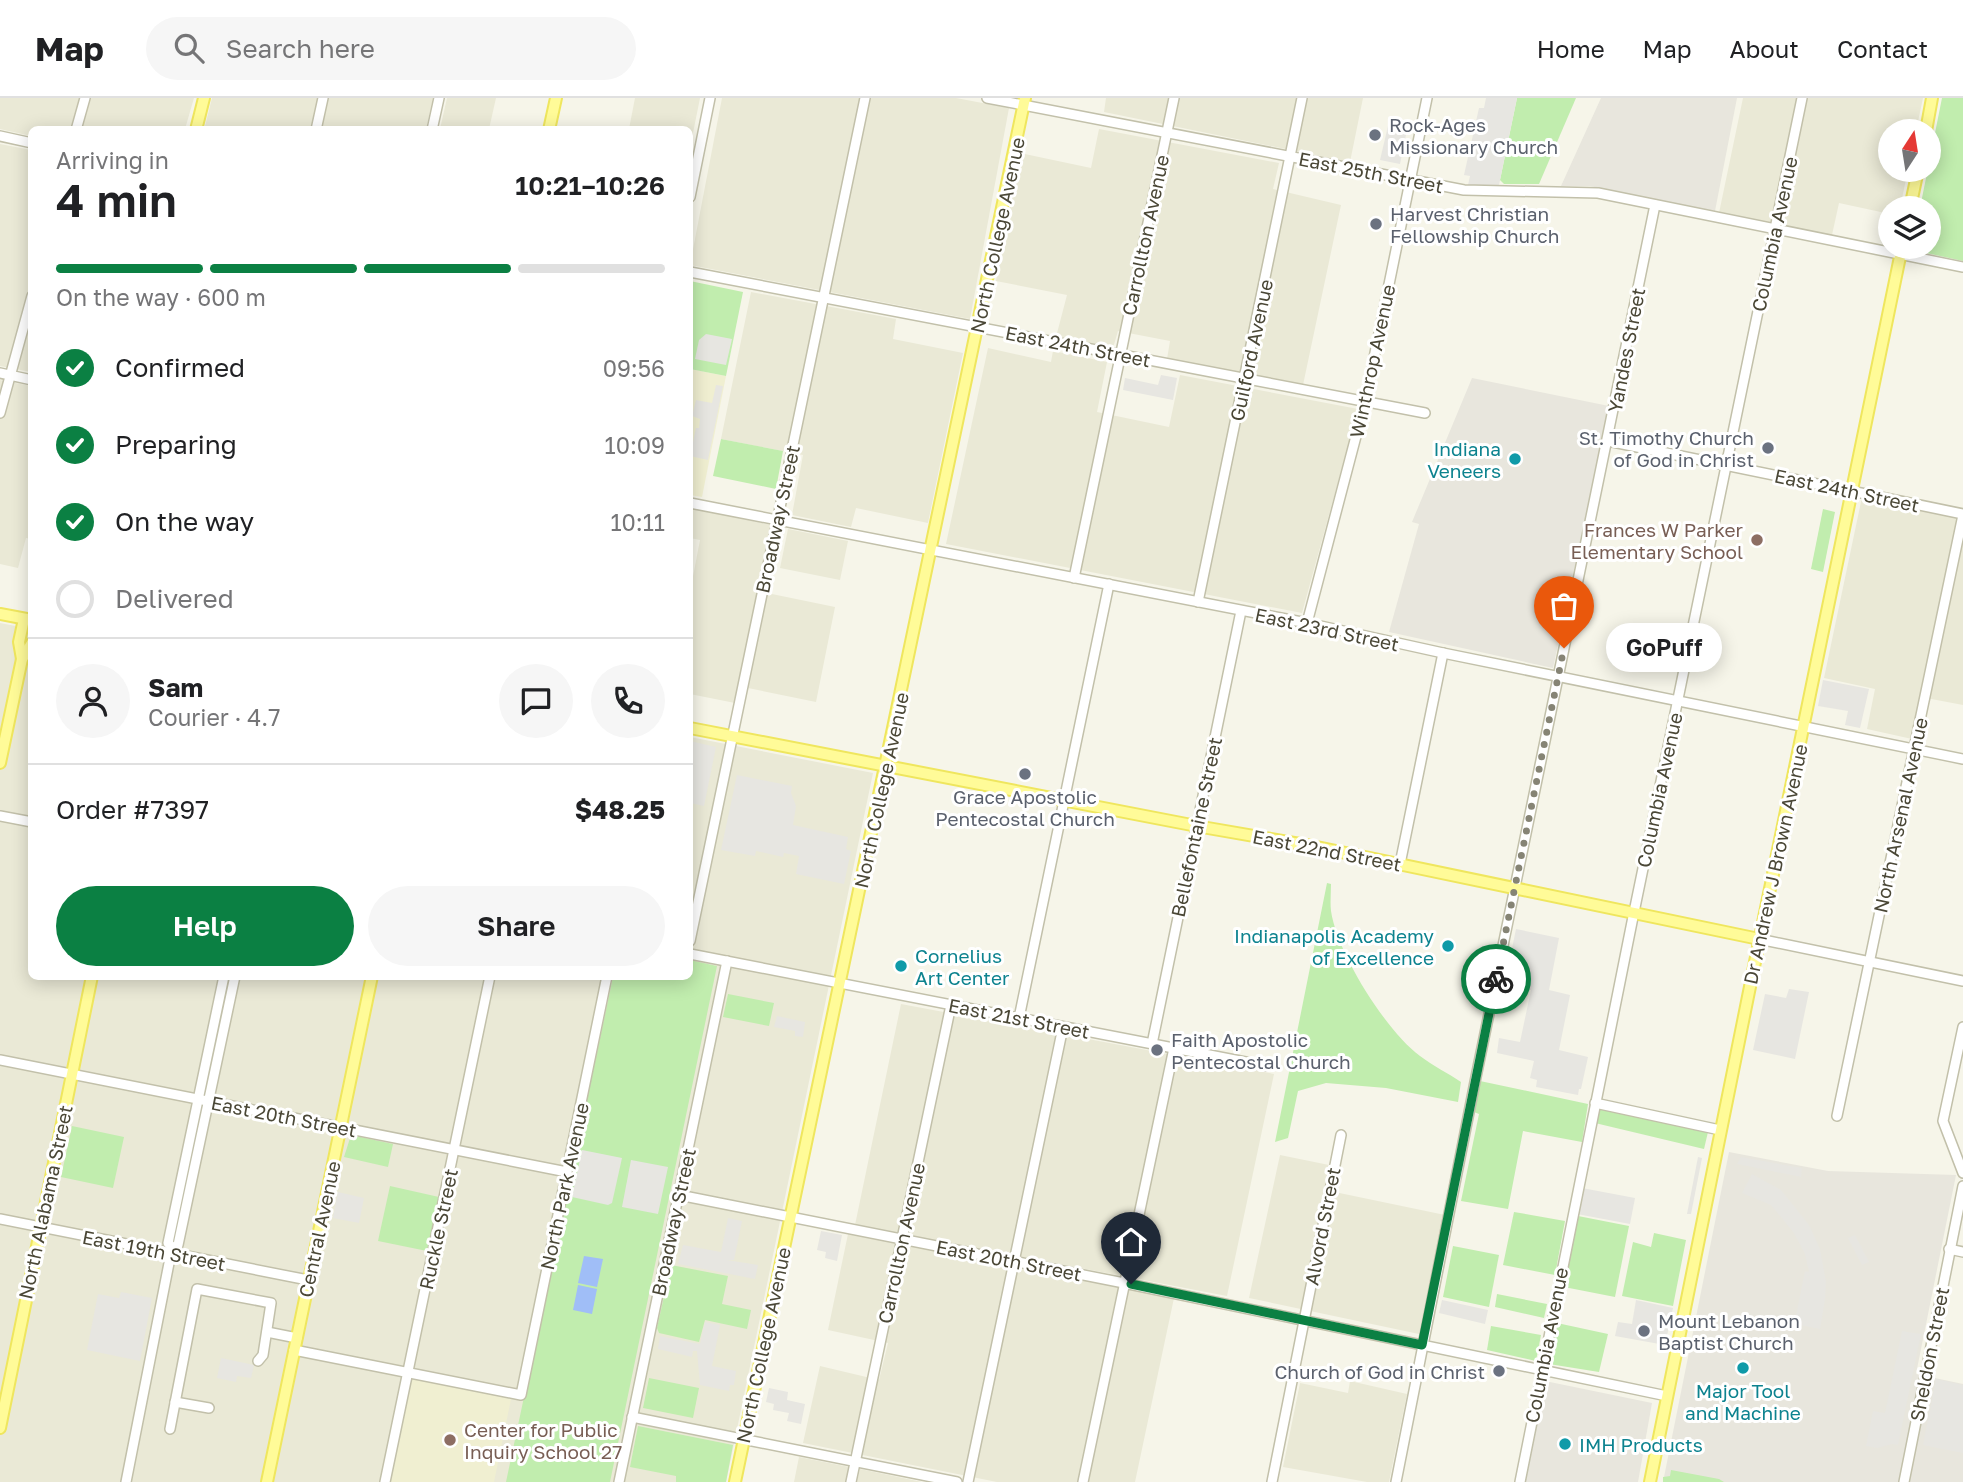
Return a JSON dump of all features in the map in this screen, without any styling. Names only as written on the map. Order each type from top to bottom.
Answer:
[{"type":"main road","points":[[197,126],[204,98]]},
{"type":"main road","points":[[550,126],[556,98]]},
{"type":"main road","points":[[1928,119],[1932,98]]},
{"type":"main road","name":"North College Avenue","points":[[735,1482],[1024,101]]},
{"type":"main road","name":"Dr Andrew J Brown Avenue","points":[[1650,1482],[1900,259]]},
{"type":"main road","points":[[0,614],[28,619],[19,642],[22,659]]},
{"type":"main road","points":[[0,763],[22,659],[28,649]]},
{"type":"main road","name":"East 22nd Street","points":[[693,729],[1400,864],[1759,939]]},
{"type":"main road","name":"North Alabama Street","points":[[0,1428],[91,980]]},
{"type":"main road","name":"Central Avenue","points":[[267,1482],[371,980]]},
{"type":"street","points":[[77,126],[85,98]]},
{"type":"street","points":[[317,126],[323,98]]},
{"type":"street","points":[[433,126],[439,98]]},
{"type":"street","points":[[693,182],[710,98]]},
{"type":"street","name":"Broadway Street","points":[[693,926],[865,98]]},
{"type":"street","name":"East 25th Street","points":[[987,98],[1024,101],[1167,132],[1471,191],[1598,193],[1878,246]]},
{"type":"street","name":"Carrollton Avenue","points":[[1074,578],[1174,98]]},
{"type":"street","name":"Guilford Avenue","points":[[1198,602],[1303,98]]},
{"type":"street","name":"Winthrop Avenue","points":[[1307,623],[1365,402],[1427,98]]},
{"type":"street","name":"Columbia Avenue","points":[[1520,1482],[1595,1103],[1802,98]]},
{"type":"street","points":[[0,136],[28,142]]},
{"type":"street","name":"Yandes Street","points":[[1396,1482],[1655,205]]},
{"type":"street","name":"East 25th Street","points":[[1934,259],[1963,267]]},
{"type":"street","name":"East 24th Street","points":[[693,273],[1424,413]]},
{"type":"street","points":[[0,413],[5,374],[28,308]]},
{"type":"street","points":[[5,374],[28,379]]},
{"type":"street","name":"East 24th Street","points":[[1608,441],[1963,514]]},
{"type":"street","name":"East 23rd Street","points":[[693,504],[1307,623],[1963,759]]},
{"type":"street","name":"North Arsenal Avenue","points":[[1837,1116],[1963,514]]},
{"type":"street","points":[[1019,1018],[1109,584]]},
{"type":"street","name":"Bellefontaine Street","points":[[1152,1044],[1241,611]]},
{"type":"street","points":[[1400,864],[1443,653]]},
{"type":"street","points":[[0,816],[28,821]]},
{"type":"street","name":"East 22nd Street","points":[[1759,939],[1963,981]]},
{"type":"street","name":"East 21st Street","points":[[693,955],[1266,1066]]},
{"type":"street","name":"Broadway Street","points":[[619,1482],[727,961]]},
{"type":"street","points":[[172,1250],[168,1243],[223,980]]},
{"type":"street","points":[[126,1482],[172,1250],[178,1245],[234,980]]},
{"type":"street","name":"Ruckle Street","points":[[385,1482],[490,980]]},
{"type":"street","name":"North Park Avenue","points":[[407,1373],[521,1395],[606,980]]},
{"type":"street","name":"Carrollton Avenue","points":[[851,1482],[951,1005]]},
{"type":"street","points":[[968,1482],[1063,1027]]},
{"type":"street","points":[[1963,1027],[1943,1121],[1963,1173]]},
{"type":"street","points":[[1083,1482],[1174,1048]]},
{"type":"street","name":"East 20th Street","points":[[0,1060],[567,1172]]},
{"type":"street","points":[[1595,1103],[1720,1130]]},
{"type":"street","name":"Alvord Street","points":[[1272,1482],[1340,1135]]},
{"type":"street","name":"Sheldon Street","points":[[1904,1482],[1963,1186]]},
{"type":"street","name":"East 20th Street","points":[[679,1195],[1124,1283],[1667,1396]]},
{"type":"street","name":"East 19th Street","points":[[0,1219],[172,1250],[308,1280]]},
{"type":"street","points":[[1949,1249],[1963,1252]]},
{"type":"street","points":[[170,1429],[197,1289],[271,1303],[263,1354],[258,1361]]},
{"type":"street","points":[[267,1332],[297,1338]]},
{"type":"street","points":[[294,1350],[407,1373]]},
{"type":"street","points":[[175,1402],[209,1408]]},
{"type":"street","points":[[632,1417],[957,1482]]},
{"type":"shaded area","points":[[0,98],[194,98],[186,126],[28,126],[28,135],[0,129]]},
{"type":"shaded area","points":[[212,98],[433,98],[427,126],[205,126]]},
{"type":"shaded area","points":[[447,98],[496,98],[490,126],[441,126]]},
{"type":"shaded area","points":[[635,98],[700,98],[693,133],[693,126],[630,126]]},
{"type":"shaded area","points":[[722,98],[956,98],[1009,108],[970,319],[693,266],[693,249]]},
{"type":"shaded area","points":[[1106,98],[1363,98],[1350,162],[1104,112]]},
{"type":"shaded area","points":[[1486,98],[1517,98],[1499,185],[1468,185],[1470,176],[1464,175],[1479,108],[1484,108]]},
{"type":"shaded area","points":[[1601,98],[1737,98],[1715,211],[1590,186],[1561,186]]},
{"type":"shaded area","points":[[1743,98],[1923,98],[1919,119],[1878,119],[1878,182],[1905,182],[1903,196],[1878,196],[1878,211],[1839,203],[1832,235],[1719,213]]},
{"type":"shaded area","points":[[1388,126],[1407,130],[1400,164],[1380,160]]},
{"type":"shaded area","points":[[1099,129],[1279,163],[1273,189],[1341,205],[1303,385],[1167,359],[1170,341],[1118,331],[1113,348],[1056,337],[1067,295],[996,281],[1020,153],[1091,168]]},
{"type":"shaded area","points":[[0,144],[28,149],[28,371],[0,366]]},
{"type":"shaded area","points":[[751,292],[896,319],[893,339],[963,353],[928,523],[856,508],[851,527],[792,515],[803,455],[721,439]]},
{"type":"shaded area","points":[[706,334],[732,339],[726,365],[695,359],[699,340]]},
{"type":"shaded area","points":[[988,348],[1051,362],[1053,351],[1107,362],[1097,412],[1169,427],[1180,375],[1358,409],[1302,613],[946,544]]},
{"type":"shaded area","points":[[693,370],[726,376],[702,497],[693,496]]},
{"type":"shaded area","points":[[1161,375],[1177,378],[1173,400],[1123,390],[1125,378],[1158,385]]},
{"type":"shaded area","points":[[1472,378],[1609,406],[1553,668],[1389,632],[1419,524],[1412,522]]},
{"type":"shaded area","points":[[0,380],[28,385],[28,538],[18,568],[0,564]]},
{"type":"shaded area","points":[[716,385],[723,386],[708,460],[693,457],[693,442],[700,419],[693,416],[693,412],[696,400],[712,403]]},
{"type":"shaded area","points":[[1862,497],[1963,517],[1963,705],[1921,697],[1912,739],[1867,729],[1875,689],[1824,678]]},
{"type":"shaded area","points":[[693,509],[772,525],[735,703],[693,695],[693,576],[700,540],[693,539]]},
{"type":"shaded area","points":[[788,529],[848,541],[840,580],[780,568]]},
{"type":"shaded area","points":[[767,593],[835,607],[816,702],[748,688]]},
{"type":"shaded area","points":[[0,623],[28,628],[28,980],[693,980],[693,738],[873,773],[726,1482],[0,1482]]},
{"type":"shaded area","points":[[1823,680],[1869,689],[1860,728],[1845,725],[1848,711],[1818,706]]},
{"type":"shaded area","points":[[693,742],[716,747],[704,806],[693,804]]},
{"type":"shaded area","points":[[737,775],[792,786],[791,793],[796,806],[793,825],[848,837],[846,849],[851,851],[844,884],[796,874],[799,856],[784,853],[783,857],[756,851],[755,856],[721,850]]},
{"type":"shaded area","points":[[1516,929],[1559,938],[1549,990],[1570,995],[1559,1050],[1588,1057],[1578,1095],[1536,1087],[1537,1080],[1530,1078],[1534,1061],[1497,1053],[1499,1038],[1520,1042],[1531,990],[1509,985],[1510,980],[1506,978]]},
{"type":"shaded area","points":[[1789,989],[1809,992],[1795,1059],[1753,1050],[1765,994],[1786,998]]},
{"type":"shaded area","points":[[901,1004],[1274,1074],[1227,1296],[855,1225]]},
{"type":"shaded area","points":[[777,1016],[805,1022],[803,1037],[795,1036],[795,1031],[774,1027]]},
{"type":"shaded area","points":[[582,1150],[622,1158],[612,1203],[608,1205],[572,1197]]},
{"type":"shaded area","points":[[1729,1152],[1828,1171],[1956,1175],[1916,1374],[1963,1384],[1963,1482],[1663,1482]]},
{"type":"shaded area","points":[[1280,1155],[1329,1165],[1325,1190],[1445,1215],[1419,1334],[1249,1298]]},
{"type":"shaded area","points":[[1698,1157],[1702,1158],[1691,1214],[1687,1214]]},
{"type":"shaded area","points":[[1741,1157],[1802,1168],[1801,1177],[1737,1164]]},
{"type":"shaded area","points":[[631,1160],[668,1167],[658,1214],[622,1207]]},
{"type":"shaded area","points":[[1752,1174],[1781,1190],[1809,1225],[1820,1249],[1826,1282],[1820,1329],[1800,1325],[1800,1322],[1795,1321],[1805,1271],[1809,1272],[1805,1254],[1794,1233],[1771,1205],[1742,1193]]},
{"type":"shaded area","points":[[1582,1188],[1635,1198],[1630,1224],[1577,1214]]},
{"type":"shaded area","points":[[338,1192],[364,1198],[359,1223],[333,1218]]},
{"type":"shaded area","points":[[728,1218],[742,1221],[734,1260],[727,1260],[758,1265],[755,1279],[678,1264],[683,1245],[721,1252]]},
{"type":"shaded area","points":[[821,1231],[842,1235],[837,1261],[825,1258],[826,1252],[817,1250]]},
{"type":"shaded area","points":[[848,1234],[1174,1298],[1135,1482],[997,1482],[803,1443],[820,1366],[879,1380],[888,1343],[828,1330]]},
{"type":"shaded area","points":[[1855,1235],[1869,1262],[1862,1265],[1848,1238]]},
{"type":"shaded area","points":[[121,1292],[152,1298],[140,1361],[87,1350],[98,1294],[119,1298]]},
{"type":"shaded area","points":[[1442,1300],[1488,1310],[1485,1324],[1439,1313]]},
{"type":"shaded area","points":[[1636,1300],[1673,1308],[1665,1345],[1615,1336],[1618,1322],[1632,1324]]},
{"type":"shaded area","points":[[705,1322],[720,1325],[712,1366],[736,1371],[734,1385],[730,1385],[729,1391],[700,1385],[697,1351],[693,1351],[692,1357],[658,1349],[660,1336],[700,1344]]},
{"type":"shaded area","points":[[1902,1331],[1921,1334],[1898,1445],[1877,1448],[1866,1446],[1873,1411],[1885,1413]]},
{"type":"shaded area","points":[[221,1358],[254,1365],[251,1378],[237,1376],[236,1382],[217,1378]]},
{"type":"shaded area","name":"Center for Public Inquiry School 27","points":[[409,1378],[511,1399],[494,1482],[389,1482]]},
{"type":"shaded area","points":[[1936,1379],[1963,1385],[1963,1453],[1923,1445]]},
{"type":"shaded area","points":[[1350,1381],[1407,1394],[1389,1482],[1367,1482],[1283,1467],[1300,1383],[1348,1393]]},
{"type":"shaded area","points":[[1545,1381],[1652,1403],[1638,1482],[1525,1482]]},
{"type":"shaded area","points":[[769,1388],[788,1392],[787,1400],[805,1404],[801,1424],[787,1421],[789,1413],[773,1410],[774,1404],[766,1402]]},
{"type":"shaded area","points":[[799,1457],[849,1467],[846,1482],[794,1482]]},
{"type":"shaded area","points":[[860,1469],[922,1482],[857,1482]]},
{"type":"green space","points":[[1517,98],[1576,98],[1539,184],[1504,184],[1500,180]]},
{"type":"green space","points":[[1942,98],[1963,98],[1963,261],[1941,256],[1941,196],[1922,196],[1925,182],[1941,182],[1941,119],[1938,119]]},
{"type":"green space","points":[[693,282],[743,292],[726,376],[693,370]]},
{"type":"green space","points":[[721,439],[783,451],[776,489],[713,476]]},
{"type":"green space","points":[[1823,509],[1835,512],[1823,572],[1811,569]]},
{"type":"green space","points":[[1327,883],[1331,884],[1331,911],[1335,928],[1365,990],[1407,1044],[1425,1060],[1461,1082],[1458,1102],[1386,1088],[1326,1083],[1298,1091],[1288,1138],[1275,1142]]},
{"type":"green space","points":[[693,961],[717,966],[610,1482],[506,1482],[612,980],[693,980]]},
{"type":"green space","points":[[728,994],[774,1003],[769,1026],[723,1017]]},
{"type":"green space","points":[[1480,1081],[1588,1104],[1582,1142],[1523,1131],[1508,1209],[1461,1201],[1479,1114],[1474,1112]]},
{"type":"green space","points":[[1600,1108],[1708,1132],[1704,1149],[1595,1123]]},
{"type":"green space","points":[[72,1126],[124,1137],[113,1188],[61,1177]]},
{"type":"green space","points":[[351,1135],[393,1144],[388,1167],[344,1157]]},
{"type":"green space","points":[[390,1186],[439,1197],[427,1251],[378,1241]]},
{"type":"green space","points":[[1514,1212],[1565,1221],[1555,1275],[1503,1265]]},
{"type":"green space","points":[[1578,1216],[1629,1226],[1615,1297],[1564,1287]]},
{"type":"green space","points":[[1654,1233],[1686,1240],[1673,1306],[1622,1296],[1633,1242],[1651,1247]]},
{"type":"green space","points":[[1453,1246],[1499,1255],[1489,1307],[1443,1297]]},
{"type":"green space","points":[[671,1265],[728,1276],[722,1304],[751,1310],[747,1329],[705,1320],[699,1342],[659,1333],[657,1328]]},
{"type":"green space","points":[[1497,1294],[1547,1304],[1544,1318],[1495,1307]]},
{"type":"green space","points":[[1557,1323],[1608,1334],[1599,1372],[1549,1364]]},
{"type":"green space","points":[[1491,1326],[1541,1335],[1536,1361],[1487,1350]]},
{"type":"green space","points":[[649,1378],[699,1388],[693,1418],[643,1408]]},
{"type":"green space","points":[[638,1426],[733,1445],[726,1482],[676,1482],[676,1476],[630,1467]]},
{"type":"green space","points":[[1671,1470],[1724,1482],[1663,1482],[1663,1477],[1670,1476]]},
{"type":"water","points":[[584,1256],[603,1259],[597,1287],[578,1283]]},
{"type":"water","points":[[578,1285],[597,1289],[592,1314],[573,1310]]},
{"type":"way so far","points":[[1496,979],[1564,648]]},
{"type":"place","name":"Rock-Ages Missionary Church","points":[[1375,135]]},
{"type":"place","name":"Harvest Christian Fellowship Church","points":[[1376,224]]},
{"type":"place","name":"St. Timothy Church of God in Christ","points":[[1768,448]]},
{"type":"place","name":"Indiana Veneers","points":[[1515,459]]},
{"type":"place","name":"Frances W Parker Elementary School","points":[[1757,540]]},
{"type":"place","name":"GoPuff","points":[[1564,648]]},
{"type":"place","name":"Grace Apostolic Pentecostal Church","points":[[1025,774]]},
{"type":"place","name":"Indianapolis Academy of Excellence","points":[[1448,946]]},
{"type":"place","name":"Cornelius Art Center","points":[[901,966]]},
{"type":"place","name":"Faith Apostolic Pentecostal Church","points":[[1157,1050]]},
{"type":"place","name":"Mount Lebanon Baptist Church","points":[[1644,1331]]},
{"type":"place","name":"Major Tool and Machine","points":[[1743,1368]]},
{"type":"place","name":"Church of God in Christ","points":[[1499,1371]]},
{"type":"place","name":"Center for Public Inquiry School 27","points":[[450,1440]]},
{"type":"place","name":"IMH Products","points":[[1565,1444]]},
{"type":"route","points":[[1131,1284],[1422,1345],[1496,979]]}]
